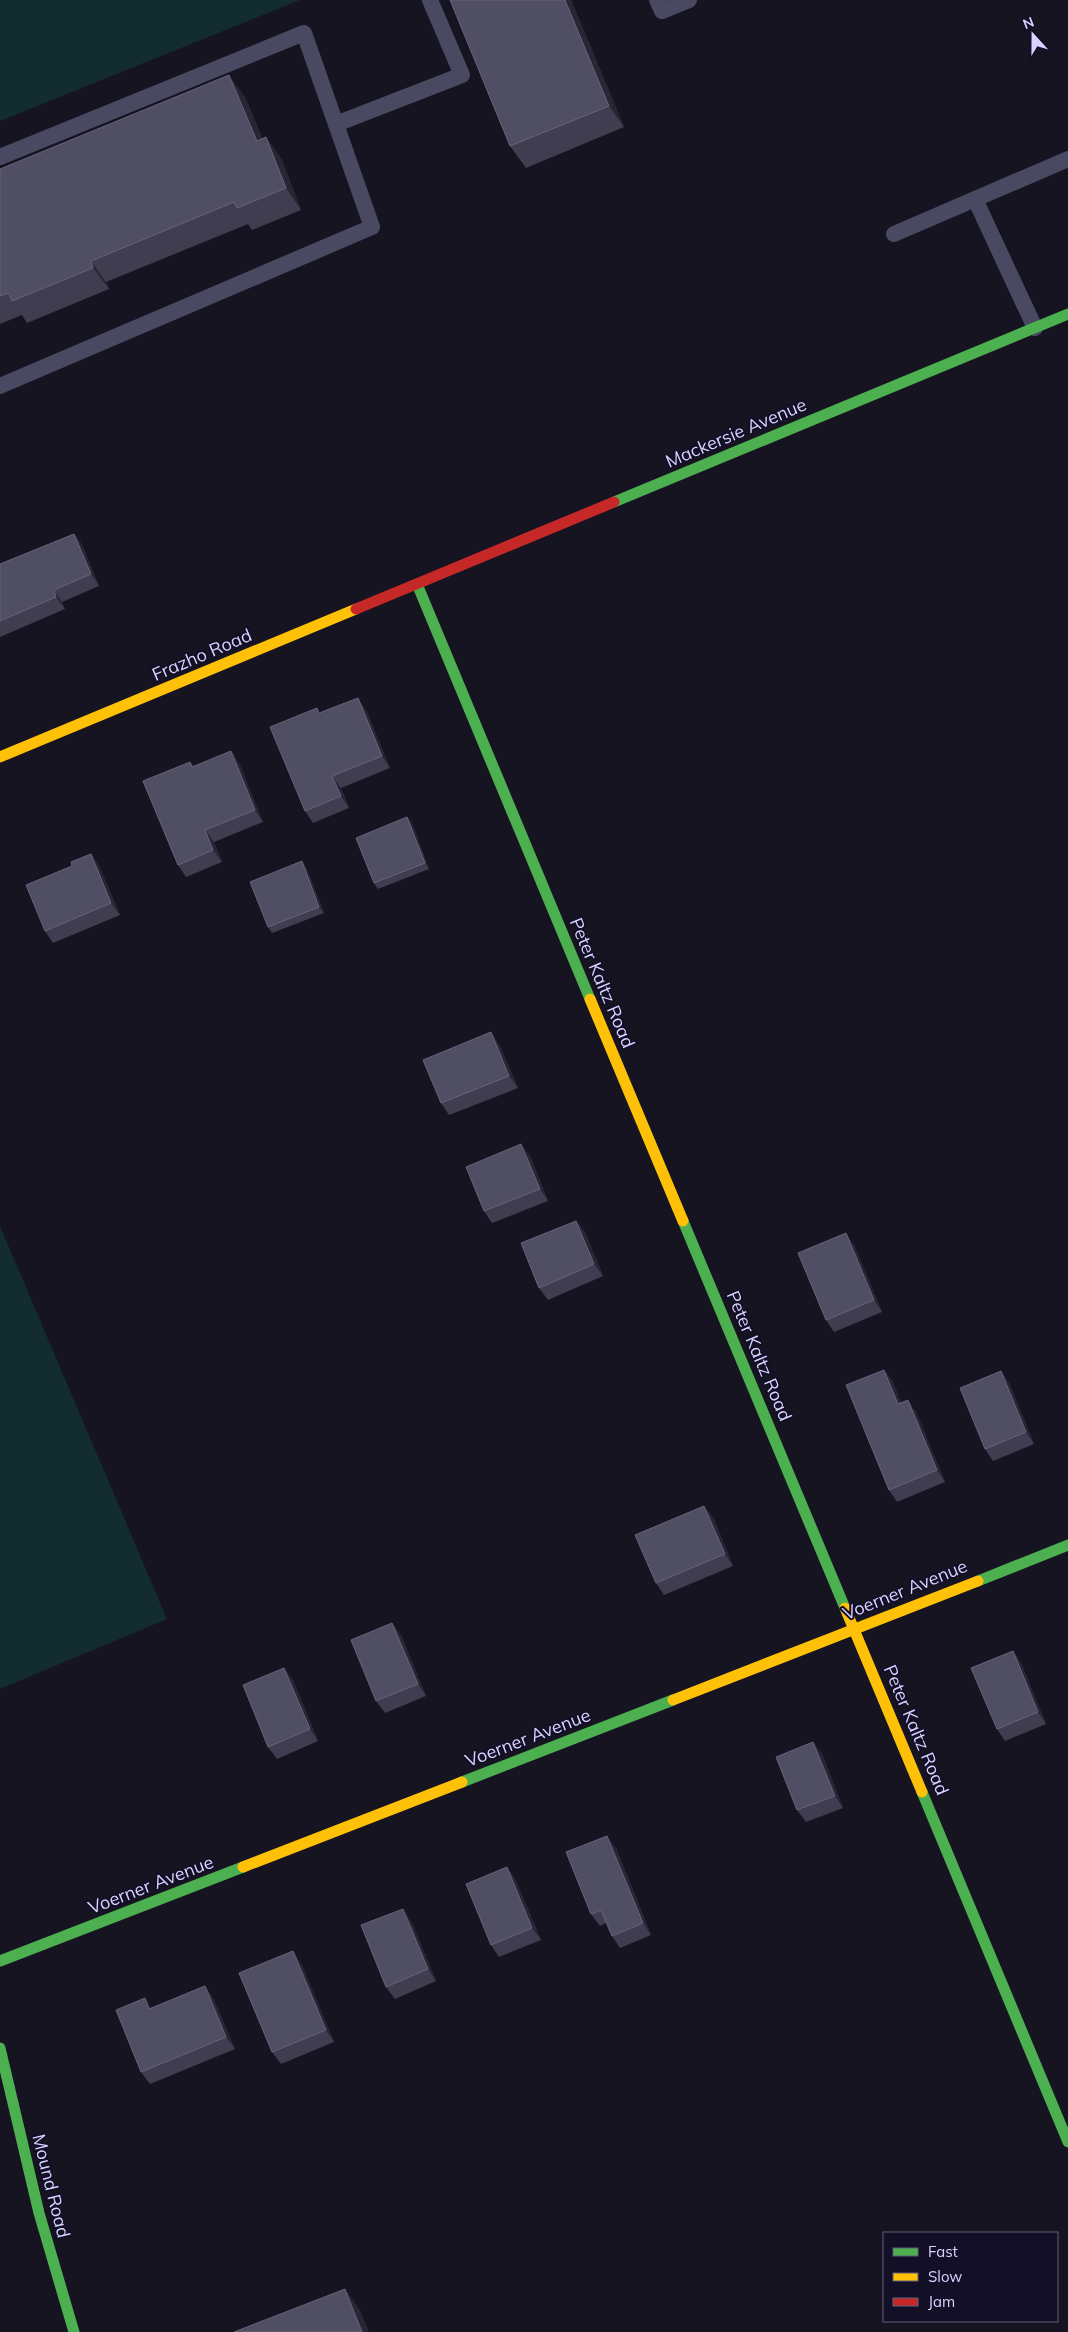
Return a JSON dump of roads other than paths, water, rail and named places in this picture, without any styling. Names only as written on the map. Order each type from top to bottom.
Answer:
[{"type":"street","name":"Mackersie Avenue","points":[[417,584],[1068,314]]},
{"type":"street","name":"Frazho Road","points":[[0,757],[417,584]]},
{"type":"street","name":"Peter Kaltz Road","points":[[417,584],[1068,2142]]},
{"type":"street","name":"Voerner Avenue","points":[[0,1961],[1068,1545]]},
{"type":"street","name":"Mound Road","points":[[0,2048],[39,2213],[74,2332]]},
{"type":"lane","points":[[336,124],[462,75],[430,0]]},
{"type":"lane","points":[[657,0],[662,11],[689,0]]},
{"type":"lane","points":[[0,157],[304,34],[372,227],[0,386]]},
{"type":"lane","points":[[894,234],[1068,159]]},
{"type":"lane","points":[[975,200],[1035,328]]}]
